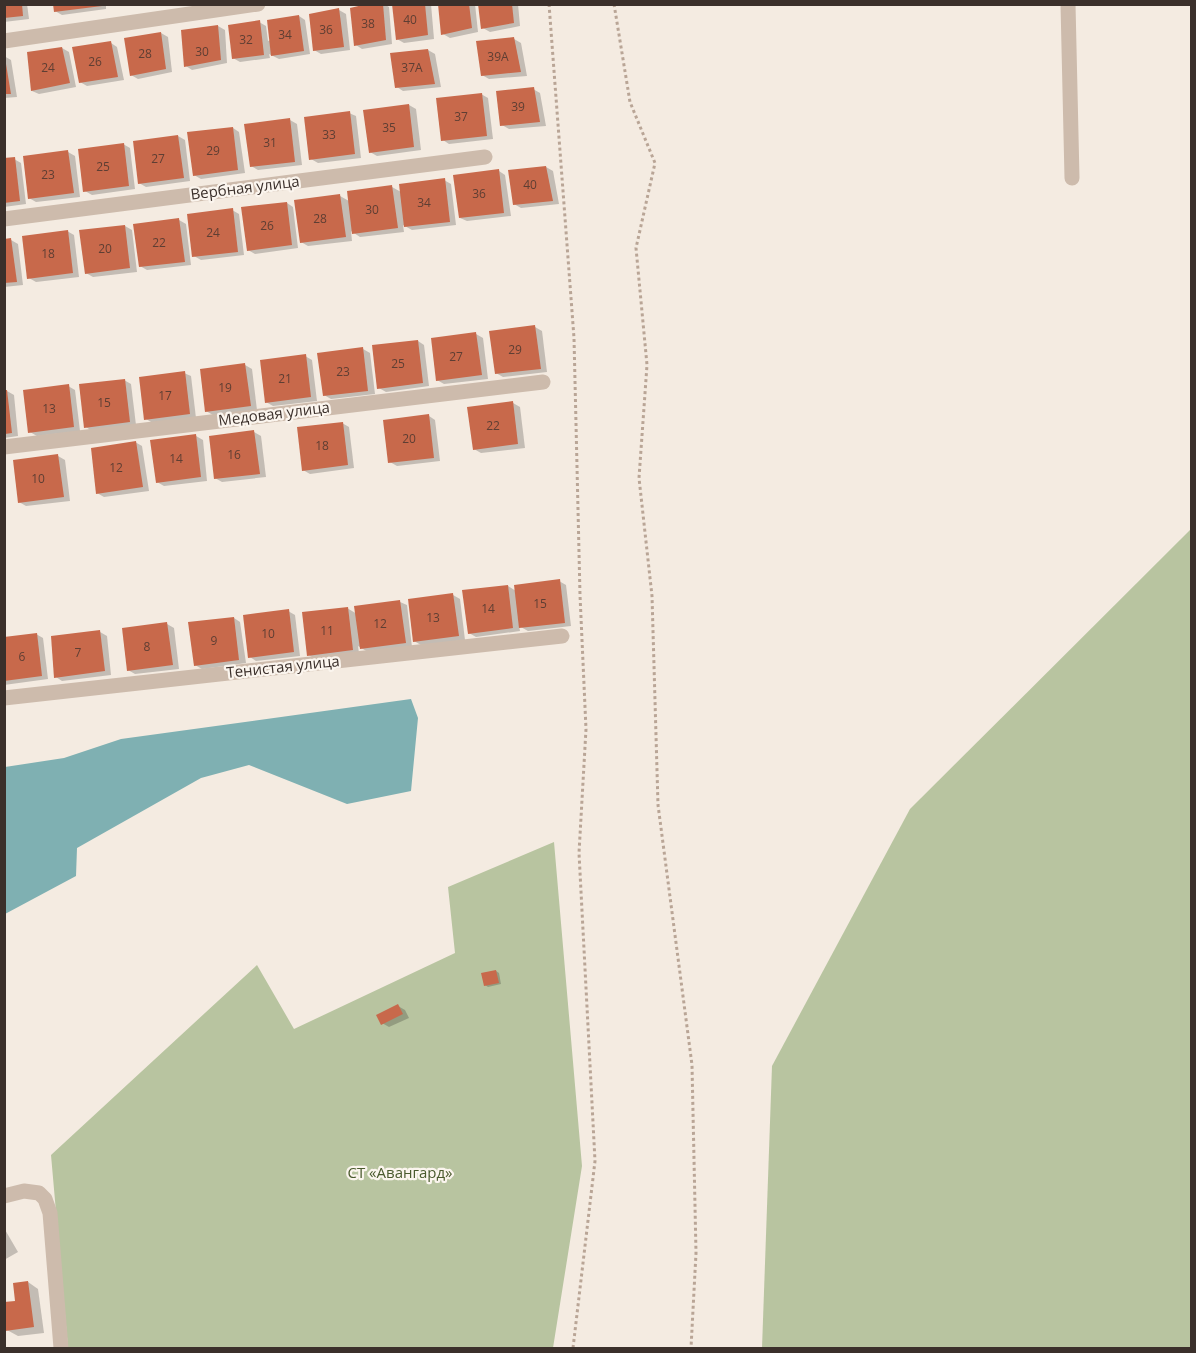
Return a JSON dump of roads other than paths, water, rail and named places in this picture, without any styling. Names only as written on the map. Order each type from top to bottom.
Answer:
[{"type":"street","points":[[4,41],[258,4]]},
{"type":"street","points":[[1068,4],[1071,178]]},
{"type":"street","name":"Вербная улица","points":[[4,219],[486,157]]},
{"type":"street","name":"Медовая улица","points":[[4,447],[543,382]]},
{"type":"street","name":"Тенистая улица","points":[[4,699],[562,636]]},
{"type":"street","points":[[4,1196],[24,1191],[39,1193],[45,1199],[50,1213],[61,1348]]},
{"type":"water","points":[[411,699],[418,718],[411,791],[347,804],[249,765],[201,778],[77,848],[76,876],[5,914],[5,767],[64,758],[121,739]]},
{"type":"park label","name":"СТ «Авангард»","points":[[400,1173]]}]
